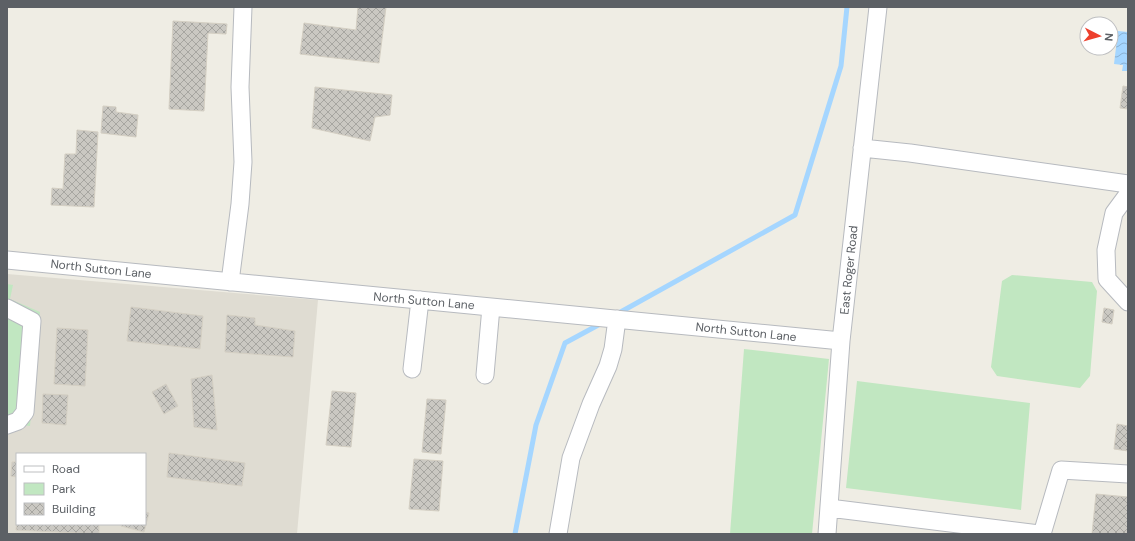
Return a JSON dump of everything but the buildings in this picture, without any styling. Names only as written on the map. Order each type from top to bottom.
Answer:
[{"type":"street","points":[[230,282],[240,204],[243,162],[240,87],[243,7]]},
{"type":"street","name":"East Roger Road","points":[[827,534],[840,341],[878,7]]},
{"type":"street","points":[[862,148],[910,153],[1128,184]]},
{"type":"street","points":[[1128,194],[1114,213],[1106,250],[1107,279],[1128,302]]},
{"type":"street","name":"North Sutton Lane","points":[[7,260],[840,341]]},
{"type":"street","points":[[412,369],[420,300]]},
{"type":"street","points":[[485,375],[491,307]]},
{"type":"street","points":[[7,308],[32,321],[25,412],[18,421],[7,426]]},
{"type":"street","points":[[558,534],[571,458],[586,416],[608,366],[613,349],[617,319]]},
{"type":"street","points":[[829,508],[1041,534],[1061,470],[1128,474]]},
{"type":"shaded area","points":[[7,274],[318,300],[297,534],[7,534]]},
{"type":"green space","points":[[1012,275],[1092,282],[1097,291],[1090,376],[1080,388],[997,376],[991,367],[1002,281]]},
{"type":"green space","points":[[7,284],[13,285],[10,299],[40,312],[30,426],[7,423]]},
{"type":"green space","points":[[744,349],[829,359],[812,534],[730,534]]},
{"type":"green space","points":[[857,381],[1030,403],[1021,510],[846,488]]},
{"type":"water","points":[[1119,31],[1128,32],[1128,71],[1122,71],[1123,65],[1114,64],[1115,56],[1119,56]]},
{"type":"waterway","points":[[617,314],[795,215],[841,66],[847,7]]},
{"type":"waterway","points":[[515,534],[536,425],[565,343],[602,323]]}]
